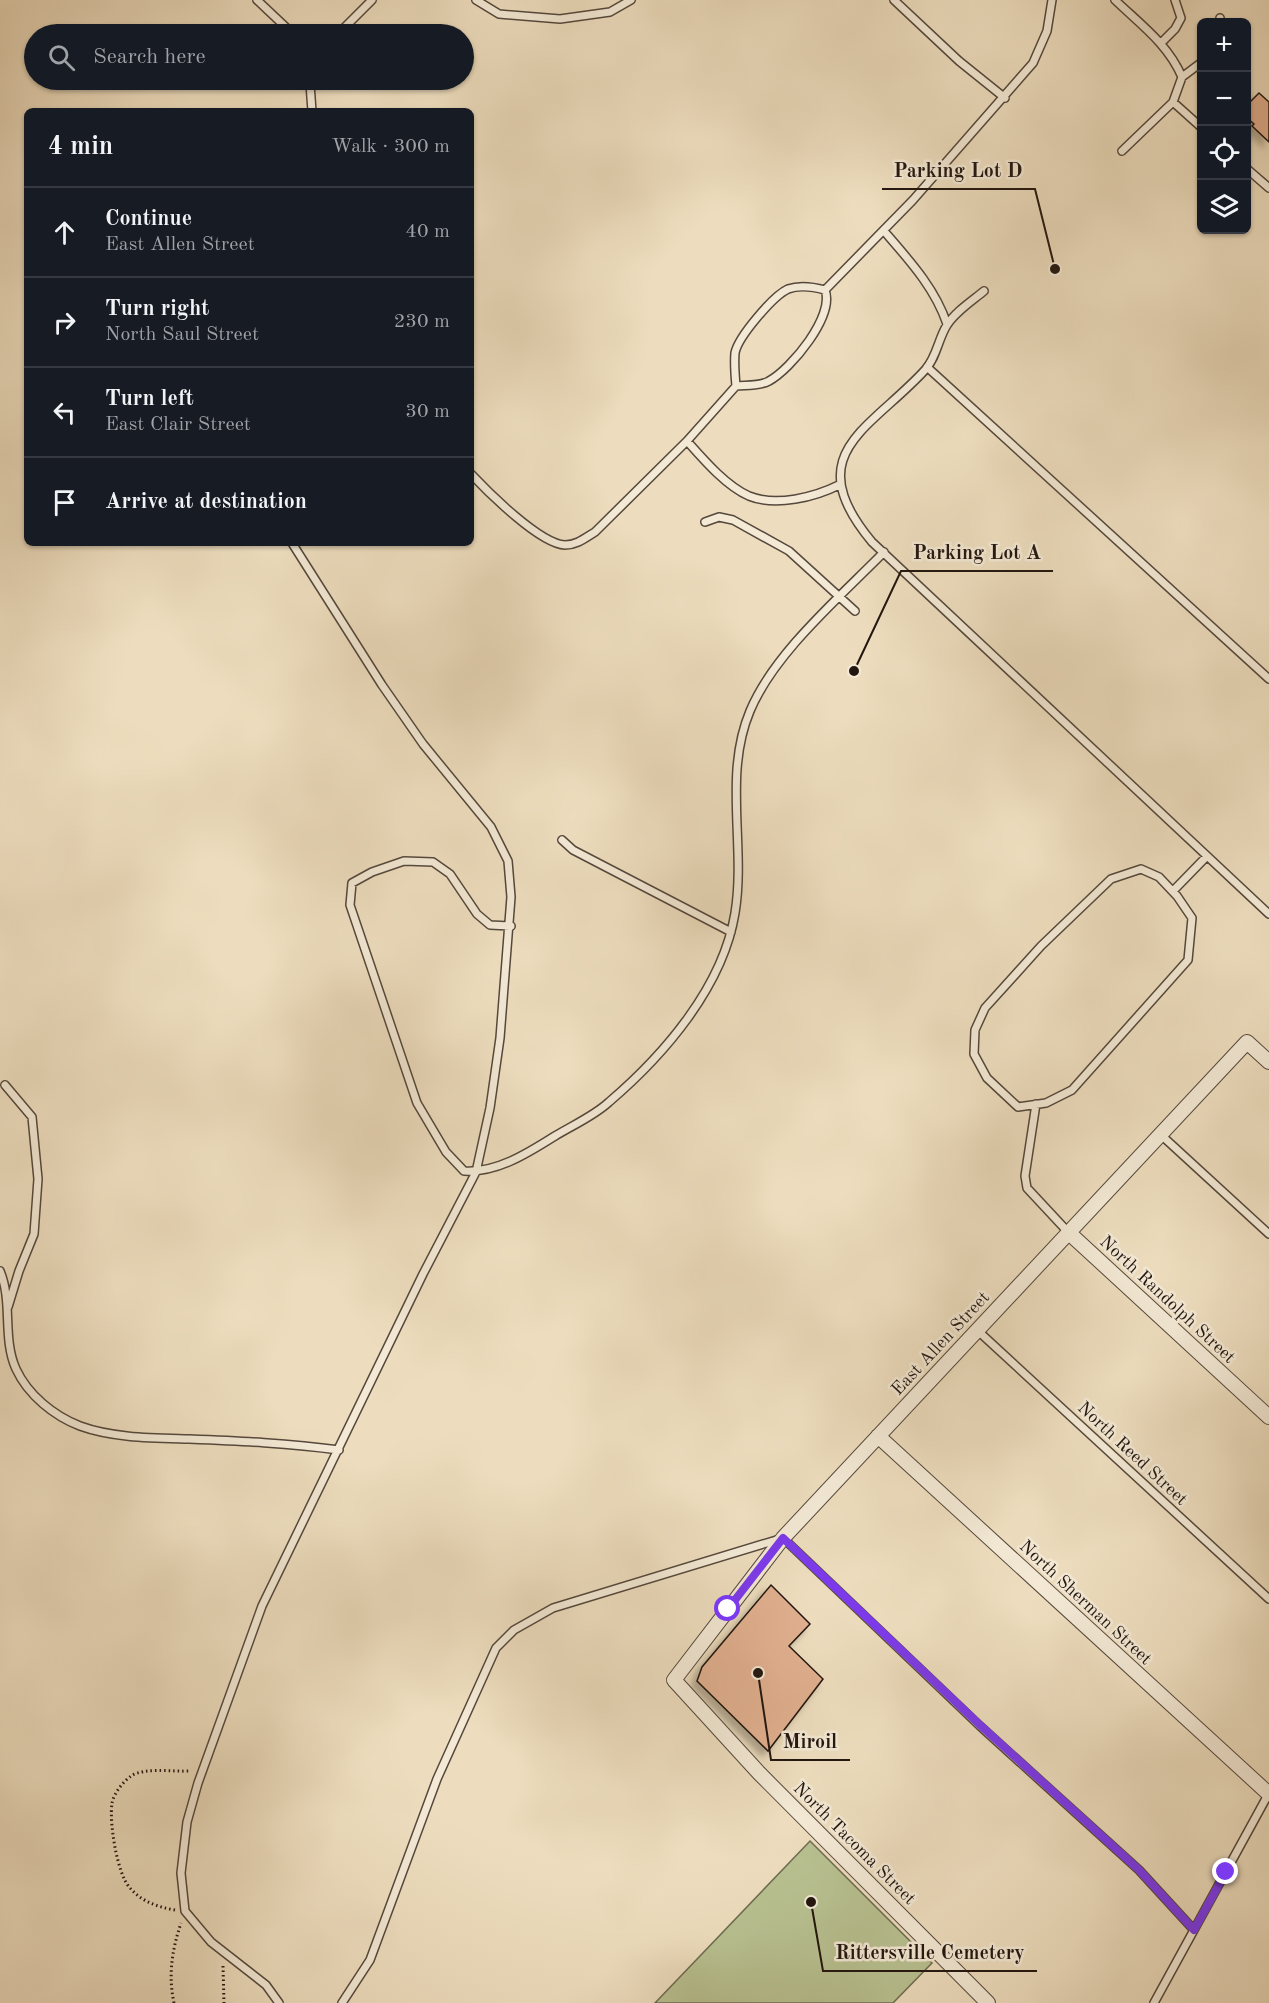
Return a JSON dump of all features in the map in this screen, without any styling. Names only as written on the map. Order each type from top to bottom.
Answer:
[{"type":"street","name":"East Allen Street","points":[[674,1680],[783,1538],[1247,1042],[1269,1062]]},
{"type":"street","name":"North Randolph Street","points":[[1068,1232],[1269,1417]]},
{"type":"street","name":"North Sherman Street","points":[[878,1436],[1269,1794]]},
{"type":"street","name":"North Tacoma Street","points":[[674,1680],[759,1773],[988,2003]]},
{"type":"lane","points":[[257,0],[282,24]]},
{"type":"lane","points":[[348,24],[372,0]]},
{"type":"lane","points":[[476,0],[499,14],[560,19],[610,12],[631,0]]},
{"type":"lane","points":[[894,0],[959,60],[1005,98]]},
{"type":"lane","points":[[825,290],[884,231],[1005,98],[1033,63],[1047,32],[1052,0]]},
{"type":"lane","points":[[1115,0],[1161,43],[1174,59],[1182,77]]},
{"type":"lane","points":[[1161,43],[1175,29],[1181,18],[1175,0]]},
{"type":"lane","points":[[1122,151],[1173,102],[1182,77],[1197,66]]},
{"type":"lane","points":[[310,90],[312,108]]},
{"type":"lane","points":[[1173,102],[1200,126]]},
{"type":"lane","points":[[1251,172],[1269,188]]},
{"type":"lane","points":[[884,231],[920,274],[942,309],[947,324]]},
{"type":"lane","points":[[736,386],[736,350],[750,327],[769,305],[787,290],[801,287],[825,290]]},
{"type":"lane","points":[[474,477],[544,539],[563,545],[578,542],[595,532],[687,441],[736,386],[768,382],[791,362],[812,337],[826,311],[828,298],[825,290]]},
{"type":"lane","points":[[984,291],[947,324],[927,368],[857,433],[846,451],[840,485],[858,525],[1269,914]]},
{"type":"lane","points":[[927,368],[1269,679]]},
{"type":"lane","points":[[687,441],[725,479],[750,496],[786,499],[808,497],[840,485]]},
{"type":"lane","points":[[705,522],[719,517],[733,520],[789,551],[855,611]]},
{"type":"lane","points":[[287,2003],[279,2001],[266,1985],[211,1942],[185,1911],[181,1873],[187,1822],[262,1606],[423,1274],[476,1172],[490,1108],[511,926],[508,861],[491,827],[423,744],[382,685],[294,546]]},
{"type":"lane","points":[[511,926],[490,925],[477,915],[450,874],[433,862],[404,861],[372,872],[352,883],[350,905],[417,1103],[446,1152],[464,1171],[476,1172],[520,1158],[608,1104],[664,1046],[689,1013],[714,974],[731,932],[737,897],[736,772],[744,728],[756,697],[773,669],[884,552]]},
{"type":"lane","points":[[562,840],[573,850],[731,932]]},
{"type":"lane","points":[[1173,891],[1207,856]]},
{"type":"lane","points":[[1142,869],[1159,877],[1173,891],[1192,918],[1188,960],[1072,1090],[1046,1103],[1018,1107],[987,1078],[974,1054],[975,1029],[985,1008],[1041,946],[1110,879],[1142,869]]},
{"type":"lane","points":[[5,1085],[32,1117],[38,1179],[34,1234],[7,1310]]},
{"type":"lane","points":[[1036,1104],[1025,1176],[1027,1188],[1068,1232]]},
{"type":"lane","points":[[1160,1134],[1269,1234]]},
{"type":"lane","points":[[0,1271],[7,1310],[8,1341],[16,1369],[32,1393],[53,1412],[81,1426],[144,1438],[300,1445],[339,1450]]},
{"type":"lane","name":"North Reed Street","points":[[977,1330],[1269,1599]]},
{"type":"lane","points":[[342,2003],[370,1960],[437,1779],[496,1648],[514,1630],[553,1608],[783,1538],[980,1725],[1139,1870],[1194,1930]]},
{"type":"lane","points":[[1154,2003],[1269,1794]]},
{"type":"path","points":[[174,2003],[171,1988],[171,1952],[185,1911],[154,1907],[130,1888],[121,1870],[115,1842],[112,1802],[118,1789],[131,1776],[143,1772],[203,1771]]},
{"type":"path","points":[[223,1950],[224,2003]]},
{"type":"green space","points":[[810,1841],[932,1963],[893,2003],[655,2003]]},
{"type":"building","points":[[1259,93],[1269,102],[1269,142],[1252,126],[1254,124],[1251,121],[1251,101]]},
{"type":"building","points":[[771,1585],[810,1624],[789,1646],[823,1679],[768,1751],[697,1681],[702,1667]]},
{"type":"place","name":"Parking Lot D","points":[[1055,269]]},
{"type":"place","name":"Parking Lot A","points":[[854,671]]},
{"type":"place","name":"Miroil","points":[[758,1673]]},
{"type":"place","name":"Rittersville Cemetery","points":[[811,1902]]},
{"type":"route","points":[[728,1609],[783,1538],[980,1725],[1139,1870],[1194,1930],[1226,1872]]}]
